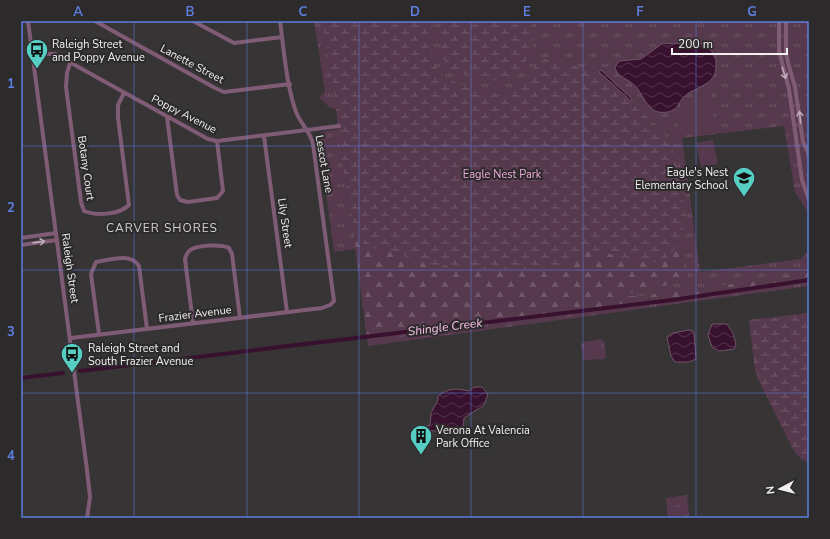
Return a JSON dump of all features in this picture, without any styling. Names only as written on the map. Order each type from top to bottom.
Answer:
[{"type":"street","name":"Raleigh Street","points":[[28,21],[71,338],[90,497],[86,518]]},
{"type":"street","name":"Lanette Street","points":[[95,21],[224,92],[290,84]]},
{"type":"street","points":[[192,21],[234,43],[282,37]]},
{"type":"street","name":"Lescot Lane","points":[[280,21],[296,113],[302,125],[309,130],[313,144],[334,296],[334,301],[330,306],[322,308]]},
{"type":"street","points":[[779,21],[779,51],[789,89],[802,180],[809,200]]},
{"type":"street","points":[[786,21],[786,51],[795,87],[802,136],[809,154]]},
{"type":"street","name":"Poppy Avenue","points":[[32,54],[55,54],[208,139],[217,141],[339,126]]},
{"type":"street","name":"Botany Court","points":[[70,63],[66,73],[66,87],[82,202],[84,211],[92,214],[123,210],[129,205],[118,118],[118,105],[124,93]]},
{"type":"street","points":[[166,117],[177,195],[180,200],[188,202],[217,198],[223,191],[217,141]]},
{"type":"street","name":"Lily Street","points":[[264,136],[288,312]]},
{"type":"street","points":[[795,137],[802,136]]},
{"type":"street","points":[[21,238],[56,233]]},
{"type":"street","points":[[21,245],[57,240]]},
{"type":"street","points":[[193,323],[185,259],[187,253],[192,249],[223,244],[229,248],[232,254],[240,318]]},
{"type":"street","points":[[99,334],[91,274],[92,267],[96,262],[128,258],[136,262],[138,266],[147,329]]},
{"type":"street","name":"Frazier Avenue","points":[[71,338],[322,308]]},
{"type":"green space","name":"Eagle Nest Park","points":[[314,21],[809,21],[809,214],[795,192],[784,126],[682,138],[700,272],[801,259],[809,249],[809,286],[368,346],[355,249],[334,252],[319,138],[322,132],[339,129],[337,110],[329,107],[319,97],[325,92]]},
{"type":"green space","points":[[323,21],[435,21],[430,33],[430,44],[437,68],[442,75],[455,82],[493,92],[504,93],[511,90],[526,77],[542,59],[547,58],[599,72],[642,113],[652,120],[667,137],[677,160],[685,214],[684,227],[679,242],[669,256],[656,262],[645,262],[592,250],[580,251],[556,267],[496,270],[428,264],[385,250],[366,248],[354,229],[340,148],[335,98]]},
{"type":"green space","points":[[445,21],[532,21],[534,34],[532,53],[519,70],[504,81],[481,80],[453,71],[447,67],[440,44],[442,27]]},
{"type":"green space","points":[[703,94],[711,94],[715,129],[713,132],[677,136],[678,122],[682,110],[691,101]]},
{"type":"green space","points":[[713,140],[718,164],[701,167],[696,143]]},
{"type":"green space","points":[[351,213],[354,229],[372,249],[385,250],[428,264],[496,270],[556,267],[580,251],[592,250],[645,262],[679,242],[681,235],[688,280],[620,296],[640,296],[770,279],[803,272],[809,273],[809,280],[672,300],[367,336]]},
{"type":"green space","points":[[809,313],[809,463],[801,459],[794,451],[758,379],[755,370],[749,320]]},
{"type":"green space","points":[[601,339],[604,341],[606,357],[604,359],[583,360],[581,344],[584,342]]},
{"type":"green space","points":[[601,351],[602,357],[588,359],[588,353]]},
{"type":"green space","points":[[687,495],[689,516],[668,518],[666,498]]},
{"type":"green space","points":[[683,498],[684,505],[671,506],[670,500]]},
{"type":"green space","points":[[685,508],[686,515],[672,516],[671,510]]},
{"type":"water","points":[[663,43],[696,43],[707,47],[714,55],[716,71],[710,81],[688,94],[675,109],[669,112],[657,112],[652,109],[633,84],[618,74],[615,67],[619,61],[641,59]]},
{"type":"water","points":[[601,70],[632,99],[631,101],[599,72]]},
{"type":"water","points":[[712,324],[727,324],[733,333],[736,345],[734,349],[719,351],[712,347],[708,335]]},
{"type":"water","points":[[689,330],[694,332],[696,359],[689,362],[675,362],[671,356],[667,337],[673,333]]},
{"type":"water","points":[[474,387],[482,387],[488,394],[484,405],[464,418],[463,427],[440,431],[426,430],[426,426],[430,425],[431,413],[438,400],[438,396],[449,390],[460,389],[469,391]]},
{"type":"waterway","name":"Shingle Creek","points":[[80,371],[672,300],[809,280]]},
{"type":"waterway","name":"Shingle Creek","points":[[21,378],[63,373]]},
{"type":"place","name":"Raleigh Street and Poppy Avenue","points":[[37,70]]},
{"type":"place","name":"Eagle's Nest Elementary School","points":[[744,198]]},
{"type":"place","name":"Raleigh Street and South Frazier Avenue","points":[[72,374]]},
{"type":"place","name":"Verona At Valencia Park Office","points":[[421,456]]},
{"type":"district","name":"CARVER SHORES","points":[[162,228]]}]
